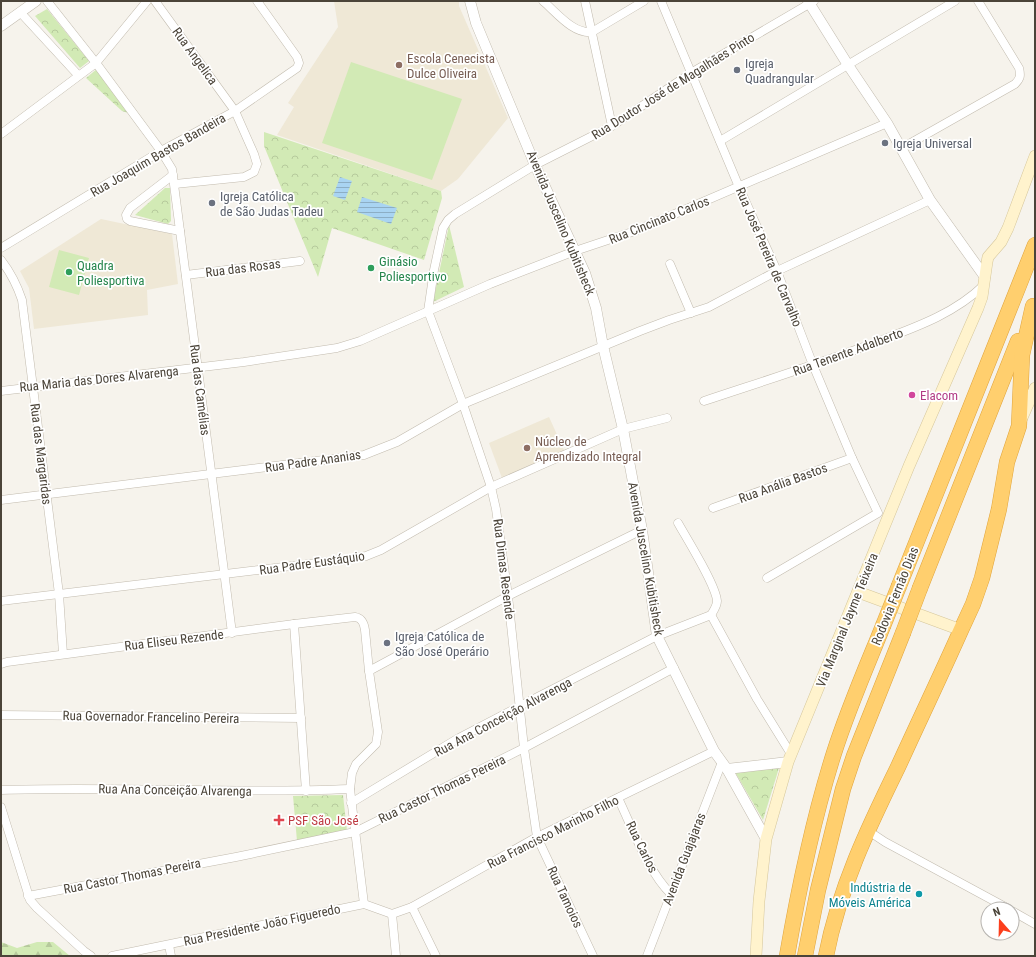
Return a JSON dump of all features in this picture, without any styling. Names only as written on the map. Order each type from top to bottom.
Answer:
[{"type":"highway","name":"Rodovia Fernão Dias","points":[[787,956],[797,897],[814,821],[837,745],[856,691],[1035,245]]},
{"type":"highway","name":"Rodovia Fernão Dias","points":[[805,956],[818,890],[843,789],[854,756],[1034,303]]},
{"type":"highway","points":[[826,956],[846,883],[867,830],[973,604],[982,578],[999,509],[1007,462],[1019,426],[1022,355],[1034,303]]},
{"type":"main road","points":[[984,281],[988,257],[1001,242],[1008,228],[1035,156]]},
{"type":"main road","name":"Via Marginal Jayme Teixeira","points":[[756,956],[759,901],[766,839],[790,758],[909,466],[982,297],[984,281]]},
{"type":"main road","points":[[1019,426],[1035,388]]},
{"type":"main road","points":[[858,592],[961,630]]},
{"type":"street","points":[[1,26],[36,1]]},
{"type":"street","name":"Rua das Camélias","points":[[47,1],[96,63],[170,165],[174,179],[232,633]]},
{"type":"street","points":[[1,134],[96,63],[148,1]]},
{"type":"street","name":"Rua Angelica","points":[[155,1],[235,111],[254,154],[256,164],[254,172],[244,177],[174,179]]},
{"type":"street","name":"Rua Joaquim Bastos Bandeira","points":[[1,248],[161,151],[235,111],[297,68],[299,65],[298,60],[257,1]]},
{"type":"street","name":"Avenida Juscelino Kubitisheck","points":[[470,1],[472,12],[535,165],[585,273],[596,308],[603,346],[623,429],[642,530],[657,636],[714,751],[725,766],[766,839]]},
{"type":"street","points":[[543,1],[572,26],[585,33],[592,32],[644,1]]},
{"type":"street","points":[[585,1],[612,126]]},
{"type":"street","name":"Rua José Pereira de Carvalho","points":[[661,1],[739,187],[777,271],[813,365],[852,458],[878,512],[767,578]]},
{"type":"street","points":[[720,141],[954,1]]},
{"type":"street","points":[[902,148],[1015,84],[1020,79],[1020,68],[978,1]]},
{"type":"street","points":[[811,2],[848,65],[887,123],[930,200],[984,281]]},
{"type":"street","name":"Rua Doutor José de Magalhães Pinto","points":[[428,312],[434,270],[444,224],[455,214],[535,165],[612,126],[691,73],[811,2]]},
{"type":"street","points":[[20,12],[78,75]]},
{"type":"street","name":"Rua Cincinato Carlos","points":[[428,312],[490,284],[575,251],[635,231],[887,123]]},
{"type":"street","points":[[174,179],[130,208],[126,215],[127,219],[130,220],[180,230]]},
{"type":"street","name":"Rua Padre Ananias","points":[[1,500],[364,455],[397,442],[463,404],[669,320],[709,308],[777,271],[930,200]]},
{"type":"street","name":"Rua das Margaridas","points":[[1,260],[16,284],[22,300],[59,594],[63,654]]},
{"type":"street","name":"Rua das Rosas","points":[[186,275],[300,261]]},
{"type":"street","points":[[670,264],[691,313]]},
{"type":"street","name":"Rua Tenente Adalberto","points":[[704,401],[813,365],[920,326],[942,315],[975,294],[984,281]]},
{"type":"street","name":"Rua Maria das Dores Alvarenga","points":[[1,391],[197,368],[337,348],[360,341],[428,312]]},
{"type":"street","name":"Rua Dimas Resende","points":[[428,312],[463,404],[491,487],[496,509],[508,596],[524,748],[538,837]]},
{"type":"street","name":"Rua Padre Eustáquio","points":[[1,601],[225,575],[366,556],[381,550],[491,487],[623,429],[667,418]]},
{"type":"street","name":"Rua Anália Bastos","points":[[713,508],[852,458]]},
{"type":"street","points":[[678,523],[713,587],[717,601],[716,608],[711,615],[790,758],[725,766]]},
{"type":"street","points":[[396,956],[392,914],[364,904],[351,803],[350,789],[352,773],[356,764],[371,750],[376,744],[378,738],[369,671],[508,596],[642,530]]},
{"type":"street","name":"Rua Ana Conceição Alvarenga","points":[[351,803],[457,739],[520,706],[657,636],[711,615]]},
{"type":"street","name":"Rua Eliseu Rezende","points":[[1,664],[63,654],[294,624],[358,618],[363,621],[365,625],[369,671]]},
{"type":"street","points":[[294,624],[302,718],[306,791]]},
{"type":"street","name":"Rua Castor Thomas Pereira","points":[[28,896],[244,855],[355,832],[524,748],[674,668]]},
{"type":"street","name":"Rua Governador Francelino Pereira","points":[[1,715],[302,718]]},
{"type":"street","name":"Rua Francisco Marinho Filho","points":[[392,914],[412,907],[538,837],[714,751]]},
{"type":"street","name":"Avenida Guajajaras","points":[[647,956],[671,894],[725,766]]},
{"type":"street","name":"Rua Ana Conceição Alvarenga","points":[[1,790],[50,788],[306,791],[350,789]]},
{"type":"street","name":"Rua Carlos","points":[[618,798],[653,871],[661,884],[671,894]]},
{"type":"street","points":[[1,807],[28,896],[37,908],[91,956]]},
{"type":"street","points":[[867,830],[885,842],[994,901]]},
{"type":"street","name":"Rua Tamoios","points":[[538,837],[593,956]]},
{"type":"street","name":"Rua Presidente João Figueredo","points":[[112,956],[364,904]]},
{"type":"street","points":[[412,907],[436,956]]},
{"type":"street","points":[[1020,916],[1035,924]]},
{"type":"street","points":[[169,945],[171,956]]},
{"type":"shaded area","name":"Escola Cenecista Dulce Oliveira","points":[[334,1],[459,1],[459,6],[508,118],[458,179],[441,191],[277,135],[294,107],[288,103],[338,27]]},
{"type":"shaded area","points":[[101,219],[172,234],[178,284],[147,290],[148,315],[34,329],[29,288],[20,271]]},
{"type":"shaded area","name":"Núcleo de Aprendizado Integral","points":[[549,417],[565,452],[502,478],[489,443]]},
{"type":"green space","points":[[47,9],[89,61],[80,68],[35,16]]},
{"type":"green space","points":[[351,62],[462,99],[432,180],[322,143]]},
{"type":"green space","points":[[97,69],[128,113],[122,111],[86,78]]},
{"type":"green space","points":[[264,132],[441,191],[442,198],[424,260],[332,228],[318,277],[264,146]]},
{"type":"green space","points":[[165,188],[170,188],[171,221],[168,224],[135,215]]},
{"type":"green space","points":[[449,225],[464,287],[433,302]]},
{"type":"green space","name":"Quadra Poliesportiva","points":[[59,250],[89,258],[79,295],[49,287]]},
{"type":"green space","points":[[779,768],[763,820],[735,772]]},
{"type":"green space","points":[[343,795],[347,831],[297,841],[293,796]]},
{"type":"green space","points":[[1,942],[17,948],[37,942],[53,942],[70,956],[1,956]]},
{"type":"water","points":[[340,177],[352,181],[345,200],[333,196]]},
{"type":"water","points":[[362,197],[397,208],[391,224],[357,212]]},
{"type":"place","name":"Escola Cenecista Dulce Oliveira","points":[[399,65]]},
{"type":"place","name":"Igreja Quadrangular","points":[[737,70]]},
{"type":"place","name":"Igreja Universal","points":[[885,143]]},
{"type":"place","name":"Igreja Católica de São Judas Tadeu","points":[[212,203]]},
{"type":"place","name":"Ginásio Poliesportivo","points":[[371,268]]},
{"type":"place","name":"Quadra Poliesportiva","points":[[69,272]]},
{"type":"place","name":"Elacom","points":[[912,395]]},
{"type":"place","name":"Núcleo de Aprendizado Integral","points":[[527,448]]},
{"type":"place","name":"Igreja Católica de São José Operário","points":[[387,643]]},
{"type":"place","name":"PSF São José","points":[[279,820]]},
{"type":"place","name":"Indústria de Móveis América","points":[[919,894]]}]
